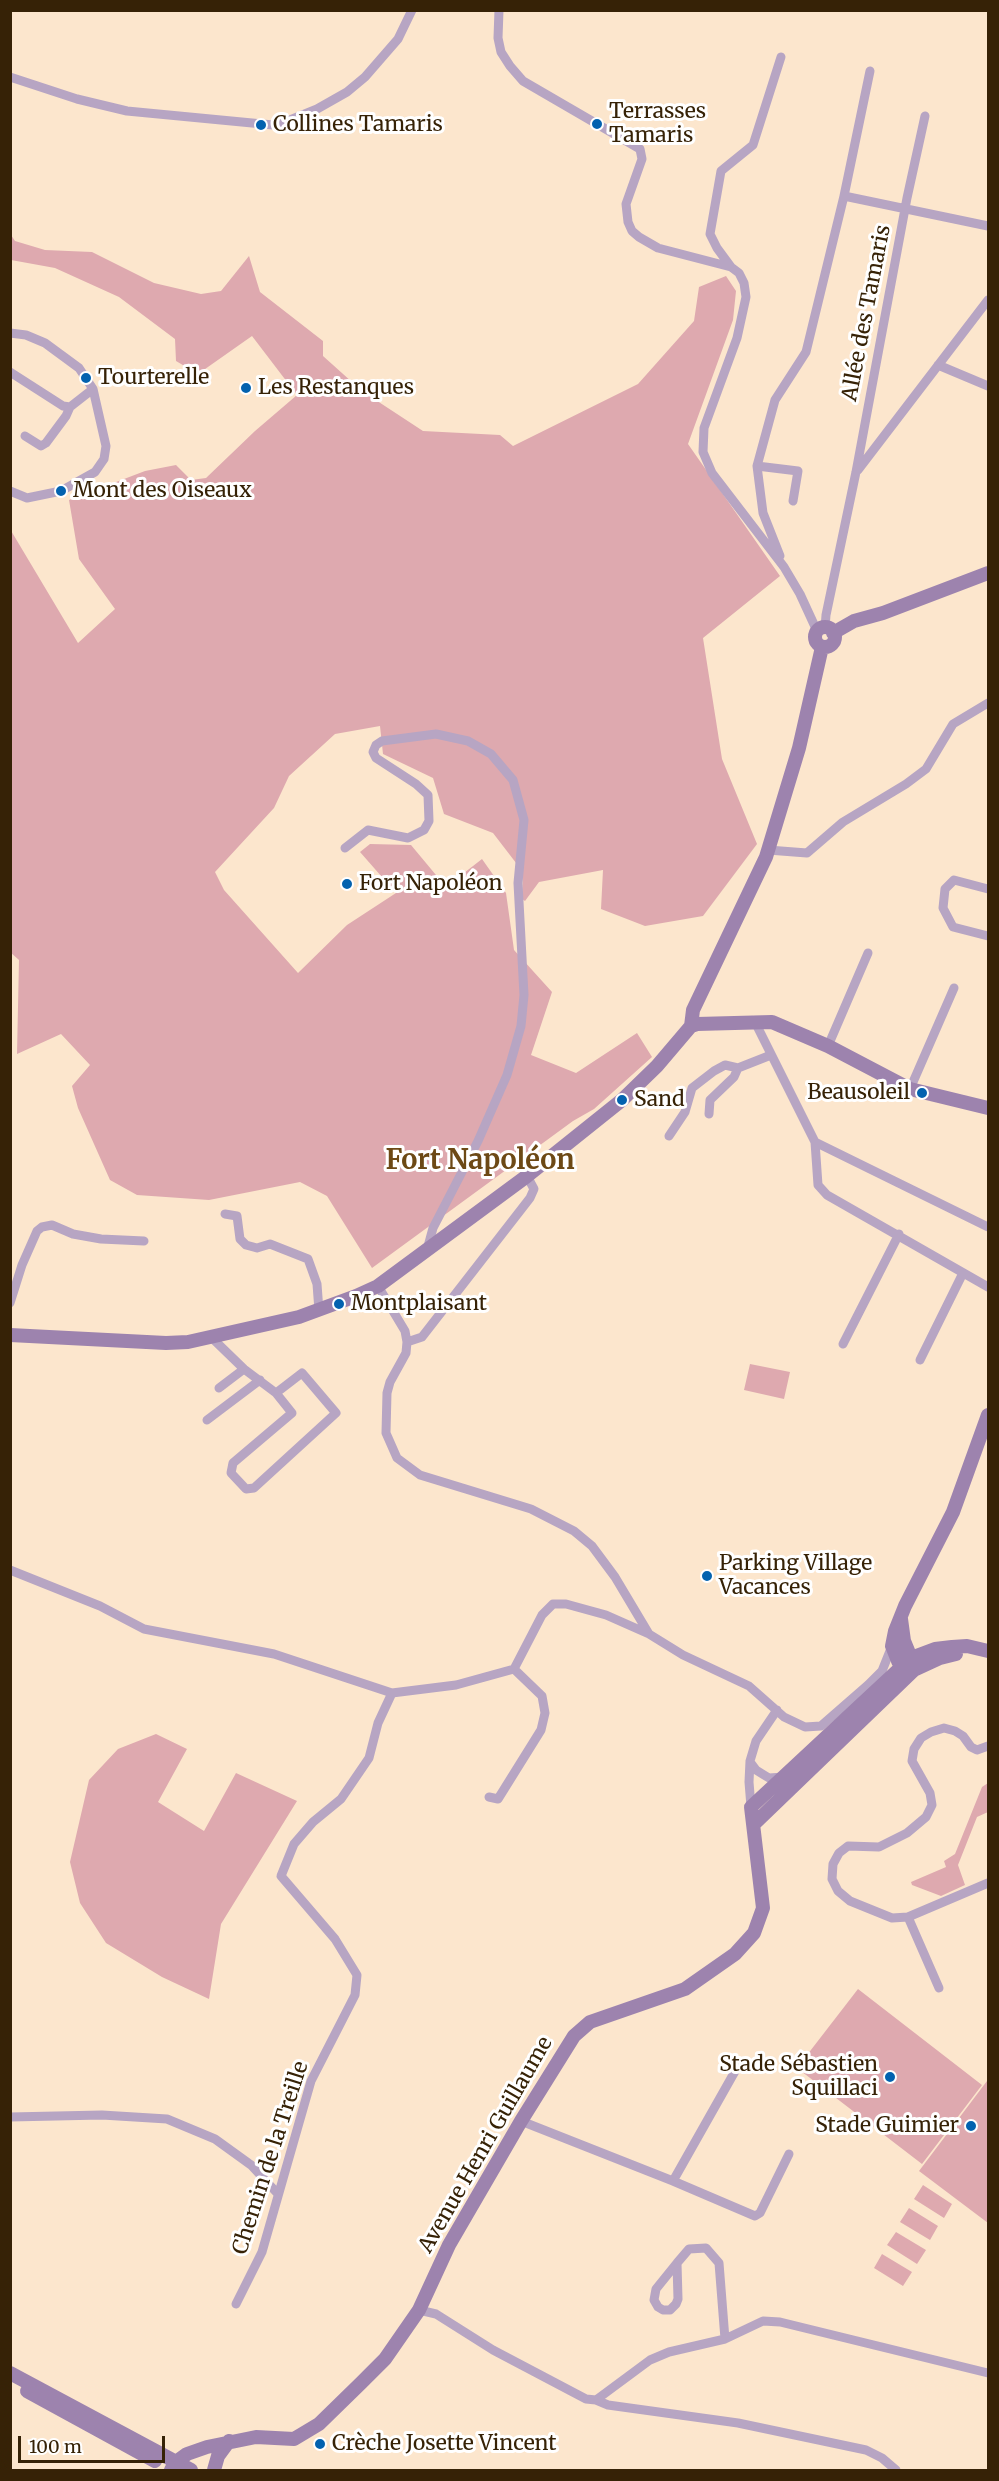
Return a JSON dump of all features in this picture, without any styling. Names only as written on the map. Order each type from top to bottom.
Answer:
[{"type":"street","points":[[10,77],[77,99],[127,111],[273,125],[333,101],[365,77],[398,39],[412,10]]},
{"type":"street","points":[[499,10],[498,38],[501,52],[523,81],[633,144],[642,154],[626,204],[628,222],[632,231],[658,248],[731,267]]},
{"type":"street","points":[[691,1026],[693,1010],[768,850],[799,748],[822,647],[832,644],[834,638],[825,630],[784,567],[712,472],[703,452],[704,428],[732,356],[746,297],[744,283],[739,273],[731,267],[710,234],[721,171],[753,145],[781,57]]},
{"type":"street","points":[[784,567],[763,513],[757,466],[775,400],[806,352],[844,196],[870,71]]},
{"type":"street","points":[[10,82],[28,83]]},
{"type":"street","points":[[844,196],[905,208],[925,116]]},
{"type":"street","name":"Allée des Tamaris","points":[[825,630],[826,615],[856,472],[905,208],[988,226]]},
{"type":"street","points":[[856,472],[988,300]]},
{"type":"street","points":[[10,333],[35,338],[54,348],[79,368],[93,389],[106,446],[104,459],[89,476],[61,491],[27,498],[10,491]]},
{"type":"street","points":[[939,364],[988,386]]},
{"type":"street","points":[[10,372],[63,406],[70,407]]},
{"type":"street","points":[[24,436],[41,446],[66,416],[70,407],[93,389]]},
{"type":"street","points":[[757,466],[798,471],[793,501]]},
{"type":"street","points":[[825,630],[884,613],[988,573]]},
{"type":"street","points":[[768,850],[807,853],[843,822],[897,790],[926,769],[953,724],[988,703]]},
{"type":"street","points":[[345,848],[368,830],[408,838],[424,831],[429,821],[428,795],[416,784],[376,758],[373,752],[376,745],[382,741],[436,734],[468,741],[491,754],[513,780],[524,820],[518,883],[524,995],[521,1026],[507,1075],[478,1141],[433,1228],[427,1250]]},
{"type":"street","points":[[988,889],[954,880],[945,889],[943,908],[953,927],[988,936]]},
{"type":"street","points":[[828,1046],[868,953]]},
{"type":"street","points":[[910,1089],[954,988]]},
{"type":"street","points":[[10,1335],[166,1343],[212,1338],[319,1311],[378,1287],[527,1176],[622,1100],[657,1066],[691,1026],[704,1022],[772,1022],[828,1046],[910,1089],[988,1108]]},
{"type":"street","points":[[755,1022],[815,1142],[818,1185],[827,1195],[899,1234],[988,1287]]},
{"type":"street","points":[[669,1136],[685,1112],[692,1088],[725,1065],[738,1068],[771,1054]]},
{"type":"street","points":[[709,1114],[710,1100],[734,1077],[738,1068]]},
{"type":"street","points":[[815,1142],[988,1227]]},
{"type":"street","points":[[407,1342],[422,1337],[530,1198],[534,1189],[527,1176]]},
{"type":"street","points":[[225,1214],[237,1216],[240,1239],[246,1245],[257,1248],[270,1244],[308,1259],[316,1284],[319,1311]]},
{"type":"street","points":[[10,1303],[26,1257],[37,1231],[42,1227],[52,1225],[74,1234],[101,1239],[144,1241]]},
{"type":"street","points":[[843,1344],[899,1234]]},
{"type":"street","points":[[921,1360],[963,1273]]},
{"type":"street","points":[[378,1287],[405,1331],[407,1342],[406,1353],[390,1382],[387,1393],[386,1433],[397,1458],[410,1469],[429,1479],[531,1509],[574,1531],[592,1546],[615,1577],[649,1634]]},
{"type":"street","points":[[212,1338],[244,1369],[276,1393],[292,1413],[233,1463],[231,1473],[246,1489],[254,1488],[336,1413],[302,1373],[276,1393]]},
{"type":"street","points":[[219,1388],[244,1369]]},
{"type":"street","points":[[207,1420],[260,1380]]},
{"type":"street","points":[[10,1570],[100,1606],[144,1629],[274,1654],[392,1694],[456,1685],[514,1669],[542,1615],[553,1604],[566,1604],[606,1615],[649,1634],[683,1655],[749,1686],[784,1717],[805,1726],[821,1726],[882,1671],[900,1617],[953,1512],[988,1415]]},
{"type":"street","points":[[900,1617],[909,1666]]},
{"type":"street","points":[[892,1646],[909,1666]]},
{"type":"street","points":[[751,1807],[909,1666],[935,1649],[967,1646],[988,1651]]},
{"type":"street","points":[[754,1824],[839,1741],[909,1666],[952,1654],[967,1653],[988,1657]]},
{"type":"street","points":[[489,1797],[498,1799],[541,1730],[545,1713],[542,1696],[514,1669]]},
{"type":"street","name":"Chemin de la Treille","points":[[236,2304],[262,2252],[311,2081],[355,1995],[357,1975],[335,1939],[281,1876],[294,1844],[313,1822],[341,1799],[369,1758],[378,1723],[392,1694]]},
{"type":"street","name":"Avenue Henri Guillaume","points":[[173,2469],[200,2449],[229,2441],[256,2437],[294,2439],[306,2433],[385,2359],[419,2310],[449,2245],[521,2121],[574,2036],[590,2022],[684,1989],[735,1954],[754,1933],[763,1908],[751,1807],[750,1761],[756,1741],[777,1710]]},
{"type":"street","points":[[988,1746],[977,1750],[971,1747],[963,1736],[944,1728],[921,1738],[914,1749],[912,1761],[930,1793],[932,1805],[926,1817],[907,1833],[879,1847],[848,1846],[839,1853],[833,1864],[832,1879],[838,1891],[850,1901],[892,1918],[908,1917],[988,1882]]},
{"type":"street","points":[[750,1761],[756,1770],[769,1778],[786,1776]]},
{"type":"street","points":[[908,1917],[939,1988]]},
{"type":"street","points":[[673,2181],[738,2066]]},
{"type":"street","points":[[10,2117],[102,2115],[167,2119],[215,2139],[251,2165],[278,2194]]},
{"type":"street","points":[[521,2121],[755,2216],[760,2212],[789,2154]]},
{"type":"street","points":[[677,2263],[678,2299],[676,2304],[670,2310],[663,2310],[654,2300],[654,2294],[677,2263],[689,2249],[706,2248],[719,2263],[725,2339]]},
{"type":"street","points":[[419,2310],[436,2314],[493,2350],[586,2398],[608,2405],[738,2423],[866,2450],[882,2458],[896,2470]]},
{"type":"street","points":[[596,2400],[650,2360],[669,2352],[725,2339],[763,2320],[780,2322],[988,2373]]},
{"type":"street","points":[[10,2373],[173,2469]]},
{"type":"street","points":[[10,2383],[173,2469],[191,2470]]},
{"type":"street","points":[[214,2467],[221,2450],[229,2441]]},
{"type":"street","points":[[200,2449],[208,2453],[214,2467]]},
{"type":"shaded area","points":[[11,235],[15,241],[45,250],[92,252],[154,283],[201,294],[221,291],[249,256],[260,292],[323,341],[323,356],[362,391],[423,431],[500,435],[513,446],[638,384],[694,321],[699,287],[726,276],[736,291],[733,320],[688,444],[780,576],[703,638],[722,759],[757,844],[703,916],[645,926],[601,909],[603,870],[539,882],[525,901],[522,899],[523,872],[493,833],[444,814],[433,778],[383,754],[380,726],[335,734],[289,776],[274,808],[215,872],[224,890],[298,973],[347,925],[396,893],[360,852],[370,844],[411,845],[446,887],[482,859],[506,893],[514,950],[552,992],[531,1055],[576,1073],[637,1033],[652,1057],[594,1109],[573,1121],[372,1268],[327,1196],[300,1182],[209,1200],[137,1195],[110,1180],[78,1108],[72,1086],[90,1065],[61,1034],[17,1054],[19,960],[10,952],[10,529],[78,643],[115,609],[79,559],[69,500],[145,471],[176,465],[191,480],[206,478],[297,395],[252,336],[198,374],[176,361],[175,339],[119,297],[55,268],[11,260]]},
{"type":"shaded area","points":[[750,1364],[790,1372],[784,1399],[744,1390]]},
{"type":"shaded area","points":[[156,1734],[187,1749],[158,1802],[204,1831],[236,1773],[297,1801],[221,1924],[209,1999],[162,1977],[106,1943],[80,1903],[70,1862],[89,1780],[118,1749]]},
{"type":"shaded area","points":[[988,1783],[988,1812],[977,1817],[958,1865],[965,1885],[941,1896],[912,1885],[911,1882],[946,1867],[944,1861],[955,1854],[982,1787]]},
{"type":"shaded area","name":"Stade Sébastien Squillaci","points":[[858,1989],[982,2085],[922,2164],[797,2068]]},
{"type":"shaded area","name":"Stade Guimier","points":[[988,2082],[988,2223],[919,2171]]},
{"type":"shaded area","points":[[923,2185],[952,2204],[944,2218],[914,2199]]},
{"type":"shaded area","points":[[909,2208],[938,2226],[930,2240],[900,2222]]},
{"type":"shaded area","points":[[896,2232],[926,2250],[917,2264],[887,2245]]},
{"type":"shaded area","points":[[882,2254],[912,2272],[903,2286],[874,2268]]},
{"type":"place","name":"Terrasses Tamaris","points":[[597,124]]},
{"type":"place","name":"Collines Tamaris","points":[[261,125]]},
{"type":"place","name":"Tourterelle","points":[[86,378]]},
{"type":"place","name":"Les Restanques","points":[[246,388]]},
{"type":"place","name":"Mont des Oiseaux","points":[[61,491]]},
{"type":"place","name":"Fort Napoléon","points":[[347,884]]},
{"type":"place","name":"Beausoleil","points":[[922,1093]]},
{"type":"place","name":"Sand","points":[[622,1100]]},
{"type":"place","name":"Montplaisant","points":[[339,1304]]},
{"type":"place","name":"Parking Village Vacances","points":[[707,1576]]},
{"type":"place","name":"Stade Sébastien Squillaci","points":[[890,2077]]},
{"type":"place","name":"Stade Guimier","points":[[971,2126]]},
{"type":"place","name":"Crèche Josette Vincent","points":[[320,2444]]},
{"type":"district","name":"Fort Napoléon","points":[[480,1161]]}]
